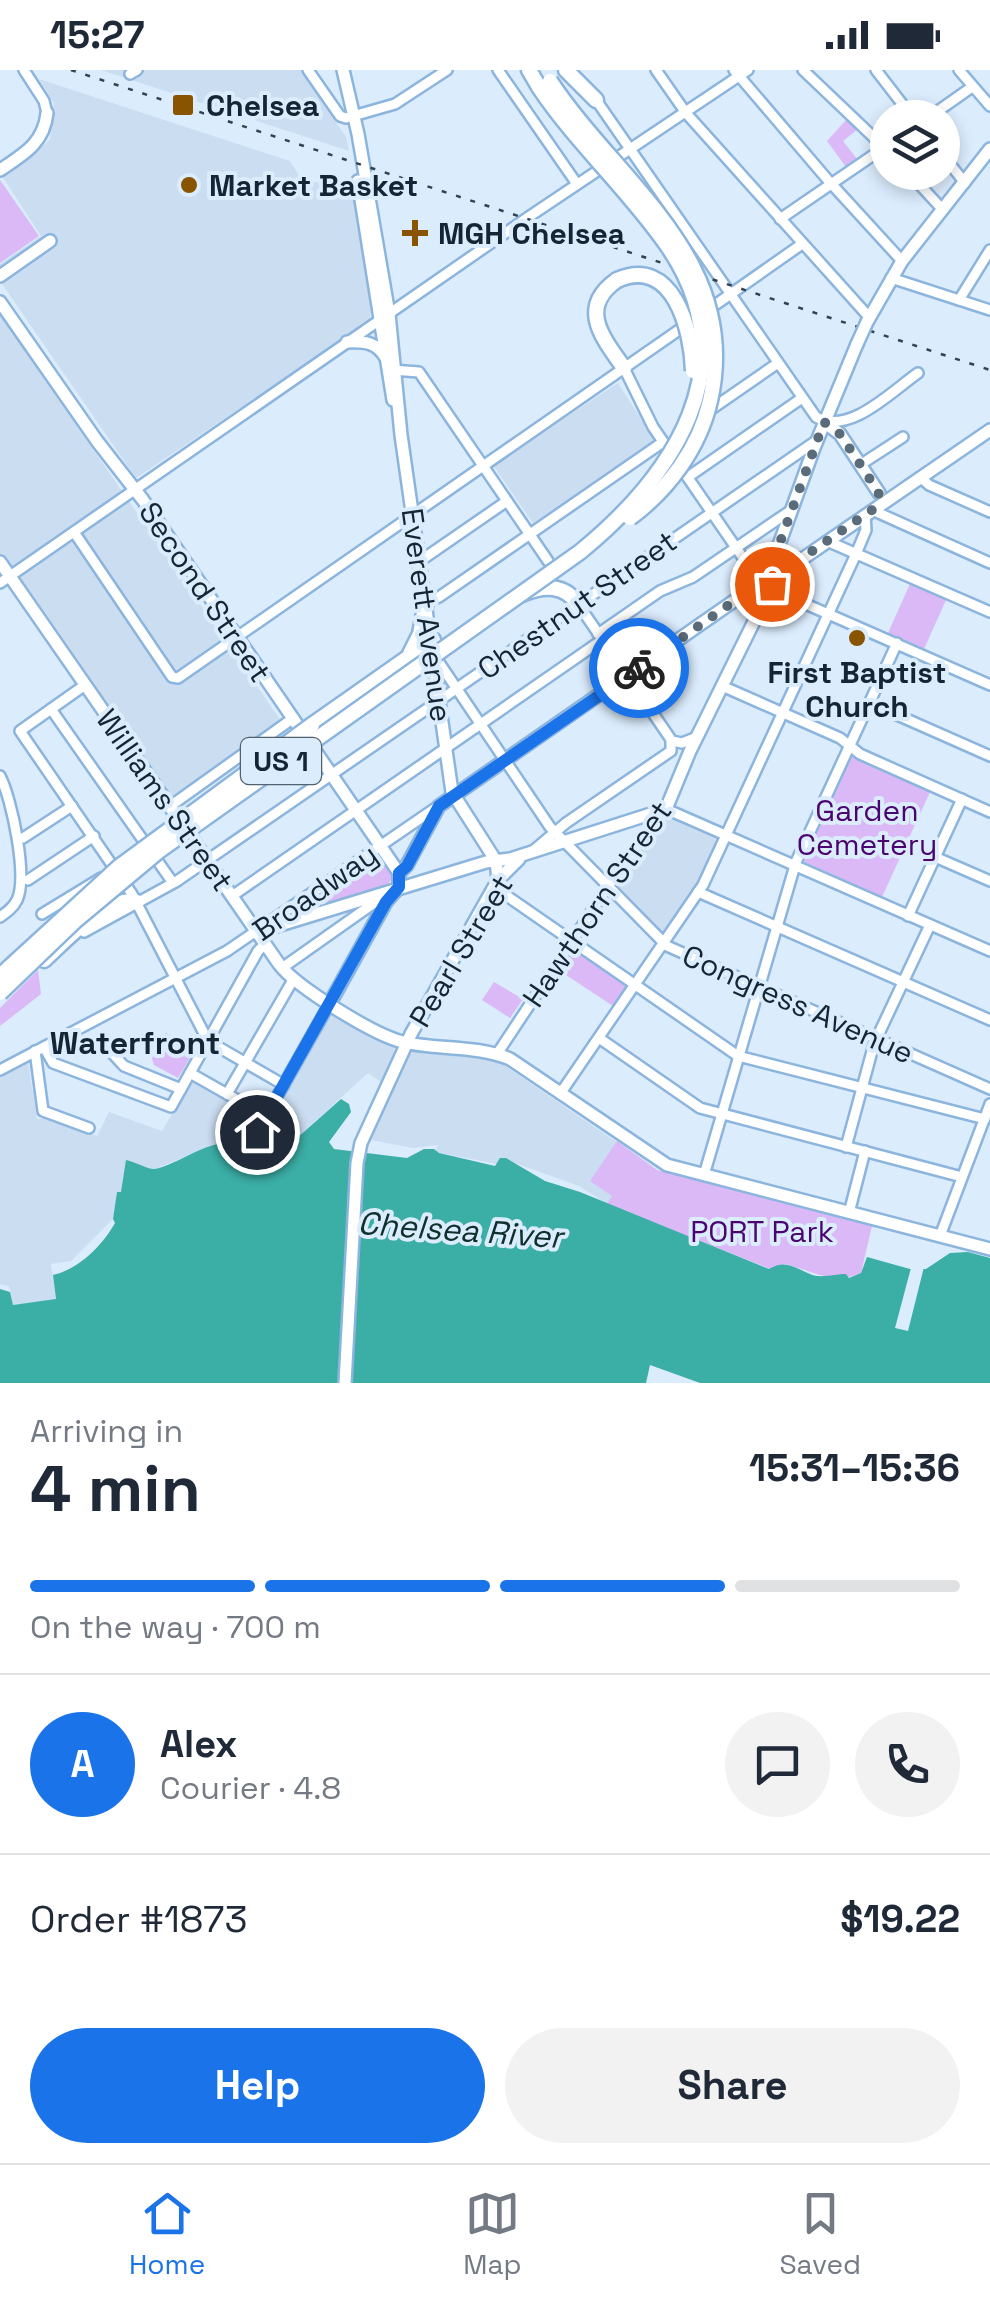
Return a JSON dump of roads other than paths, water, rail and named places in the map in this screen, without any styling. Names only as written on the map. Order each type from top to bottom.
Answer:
[{"type":"highway","name":"US 1","points":[[124,873],[638,511],[668,484],[700,430],[714,370],[712,318],[701,281],[668,224],[544,79],[528,70]]},
{"type":"highway","points":[[566,70],[596,100]]},
{"type":"highway","name":"US 1","points":[[0,993],[124,873],[580,552],[662,468],[679,442],[701,374],[697,310],[682,270],[659,235],[573,134],[544,79]]},
{"type":"highway","points":[[624,368],[602,336],[596,318],[601,296],[617,280],[630,275],[650,276],[674,298],[690,340],[692,411]]},
{"type":"highway","points":[[513,599],[531,590],[558,588],[569,592],[578,604]]},
{"type":"highway","points":[[400,664],[416,644],[426,602]]},
{"type":"highway","points":[[0,976],[118,866],[433,640]]},
{"type":"highway","points":[[0,1002],[110,907],[126,900],[137,902]]},
{"type":"main road","name":"Everett Avenue","points":[[343,70],[358,134],[453,796]]},
{"type":"main road","points":[[0,170],[38,141],[45,129],[47,112]]},
{"type":"main road","name":"Hawthorn Street","points":[[666,809],[765,586],[817,440],[868,320],[902,260],[990,149]]},
{"type":"main road","points":[[0,276],[50,241]]},
{"type":"main road","name":"Second Street","points":[[0,302],[399,873]]},
{"type":"main road","points":[[348,342],[369,343],[378,348],[390,366]]},
{"type":"main road","points":[[824,422],[840,434],[879,493],[899,492]]},
{"type":"main road","name":"Broadway","points":[[439,806],[990,430]]},
{"type":"main road","points":[[869,512],[879,493]]},
{"type":"main road","points":[[783,535],[789,554],[810,552]]},
{"type":"main road","name":"Williams Street","points":[[0,562],[5,580],[85,684],[293,980],[390,1037],[497,1054]]},
{"type":"main road","points":[[453,796],[496,861],[496,884]]},
{"type":"main road","points":[[330,1003],[386,902],[399,887],[399,873],[407,866],[439,806]]},
{"type":"main road","points":[[257,932],[298,911],[496,861],[532,851],[558,836],[576,836],[666,809]]},
{"type":"main road","name":"Pearl Street","points":[[345,1383],[357,1160],[363,1138],[406,1042],[496,884],[512,864],[532,851]]},
{"type":"main road","points":[[497,1054],[660,1162],[990,1250]]},
{"type":"street","points":[[24,70],[44,100],[47,112]]},
{"type":"street","points":[[308,70],[340,116],[352,118],[396,104],[447,70]]},
{"type":"street","points":[[498,70],[578,184]]},
{"type":"street","points":[[576,70],[816,418],[824,422],[853,418],[918,373]]},
{"type":"street","points":[[656,70],[686,113],[868,320]]},
{"type":"street","points":[[803,70],[870,133]]},
{"type":"street","points":[[876,70],[900,100]]},
{"type":"street","points":[[959,70],[990,106]]},
{"type":"street","points":[[5,580],[686,113],[740,72],[831,184],[902,260]]},
{"type":"street","points":[[954,100],[972,87]]},
{"type":"street","points":[[780,219],[870,158]]},
{"type":"street","points":[[960,176],[966,183]]},
{"type":"street","points":[[925,190],[943,210]]},
{"type":"street","points":[[74,532],[172,677],[178,678],[802,244]]},
{"type":"street","points":[[960,300],[990,250]]},
{"type":"street","points":[[892,278],[990,310]]},
{"type":"street","points":[[713,408],[778,363]]},
{"type":"street","points":[[390,366],[418,372],[548,561]]},
{"type":"street","points":[[624,368],[647,416],[765,586],[990,684]]},
{"type":"street","points":[[688,477],[802,398]]},
{"type":"street","points":[[857,461],[903,437]]},
{"type":"street","name":"Chestnut Street","points":[[137,902],[207,860],[817,440]]},
{"type":"street","points":[[426,602],[439,598],[664,442]]},
{"type":"street","points":[[920,478],[990,512]]},
{"type":"street","points":[[420,561],[507,500]]},
{"type":"street","points":[[232,896],[480,724],[660,592],[693,577],[792,509]]},
{"type":"street","points":[[560,1094],[698,892],[830,614],[866,530],[869,512],[990,562]]},
{"type":"street","points":[[827,541],[990,612]]},
{"type":"street","points":[[578,604],[671,745],[683,752],[684,765]]},
{"type":"street","points":[[704,1176],[795,867],[897,644]]},
{"type":"street","name":"Congress Avenue","points":[[436,658],[558,836],[664,943],[990,1089]]},
{"type":"street","points":[[85,684],[20,732],[124,873],[208,1040],[284,1086]]},
{"type":"street","points":[[722,686],[840,738],[850,747],[990,812]]},
{"type":"street","points":[[870,703],[990,756]]},
{"type":"street","points":[[51,709],[173,883]]},
{"type":"street","points":[[170,807],[292,719]]},
{"type":"street","points":[[558,836],[566,823],[671,745],[697,738]]},
{"type":"street","points":[[0,776],[22,882],[18,899],[0,917]]},
{"type":"street","points":[[908,916],[962,799]]},
{"type":"street","points":[[23,838],[72,806]]},
{"type":"street","name":"Broadway","points":[[298,911],[439,806]]},
{"type":"street","points":[[666,809],[990,951]]},
{"type":"street","name":"Hawthorn Street","points":[[497,1054],[572,939],[666,809]]},
{"type":"street","points":[[566,823],[566,830],[576,836]]},
{"type":"street","points":[[28,880],[94,836]]},
{"type":"street","points":[[936,857],[990,881]]},
{"type":"street","points":[[42,914],[124,873]]},
{"type":"street","points":[[0,976],[124,873]]},
{"type":"street","points":[[496,884],[741,1057],[984,1119]]},
{"type":"street","points":[[282,968],[399,887]]},
{"type":"street","points":[[698,892],[990,1020]]},
{"type":"street","points":[[846,1147],[877,1040],[930,925]]},
{"type":"street","name":"Broadway","points":[[0,1070],[257,932]]},
{"type":"street","points":[[40,1049],[53,1063],[171,1107],[265,944]]},
{"type":"street","points":[[227,1094],[293,980]]},
{"type":"street","points":[[257,1132],[330,1003]]},
{"type":"street","points":[[599,1038],[690,1103],[962,1177]]},
{"type":"street","points":[[40,1049],[43,1110],[90,1128]]},
{"type":"street","points":[[112,1052],[124,1066],[181,1089]]},
{"type":"street","points":[[190,1073],[266,1116]]},
{"type":"street","points":[[940,1236],[990,1104]]},
{"type":"street","points":[[848,1212],[865,1152]]},
{"type":"water","name":"Chelsea River","points":[[341,1099],[349,1104],[351,1112],[329,1142],[334,1149],[407,1158],[424,1149],[434,1149],[495,1166],[500,1158],[506,1158],[545,1181],[769,1269],[785,1265],[814,1275],[846,1274],[849,1278],[861,1273],[867,1257],[910,1269],[926,1269],[950,1253],[968,1252],[990,1258],[990,1383],[700,1383],[650,1365],[646,1383],[0,1383],[0,1289],[10,1292],[13,1305],[56,1299],[53,1275],[72,1268],[89,1255],[115,1223],[117,1192],[121,1192],[126,1160],[155,1169],[221,1143],[246,1148],[257,1158],[279,1154]]},
{"type":"railway","points":[[71,70],[990,370]]},
{"type":"place","name":"Chelsea","points":[[183,105]]},
{"type":"place","name":"Market Basket","points":[[189,185]]},
{"type":"place","name":"MGH Chelsea","points":[[415,233]]},
{"type":"place","name":"First Baptist Church","points":[[857,638]]},
{"type":"district","name":"Waterfront","points":[[135,1043]]},
{"type":"park label","name":"Garden Cemetery","points":[[867,827]]},
{"type":"park label","name":"PORT Park","points":[[762,1231]]}]
